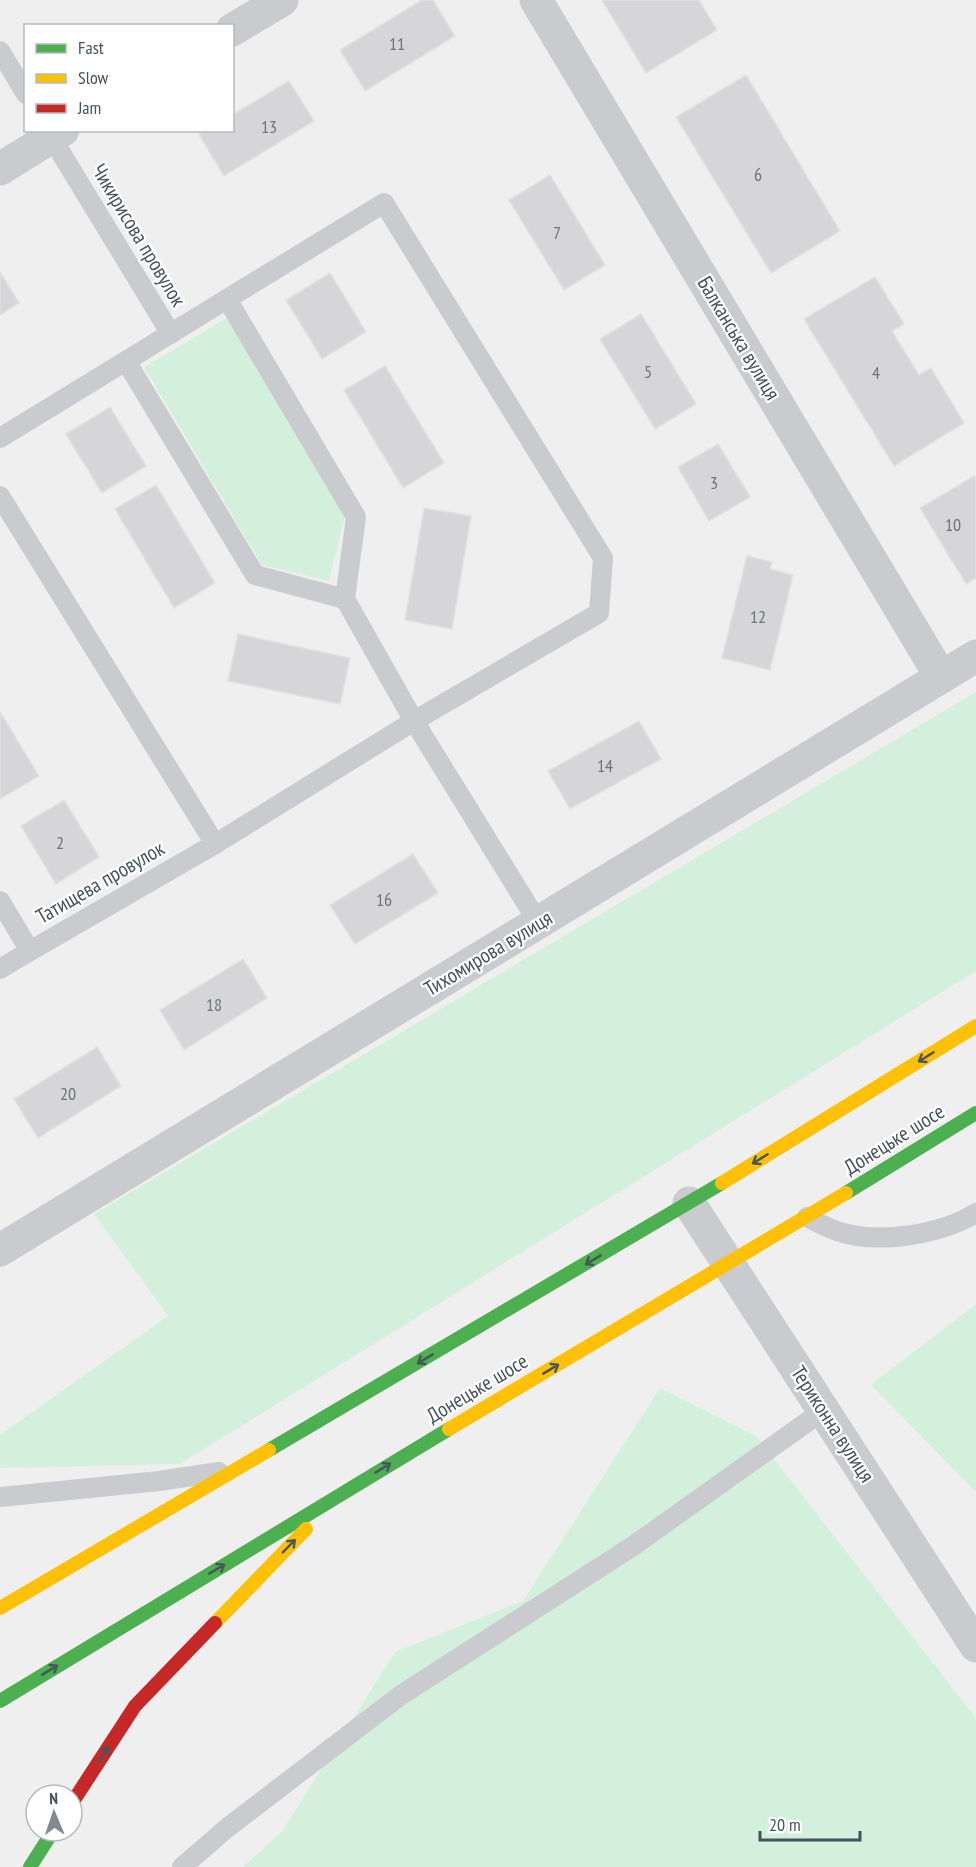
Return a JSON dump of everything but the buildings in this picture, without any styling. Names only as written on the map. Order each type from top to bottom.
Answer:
[{"type":"main road","points":[[0,1608],[689,1203],[976,1026]]},
{"type":"main road","name":"Донецьке шосе","points":[[0,1701],[338,1495],[807,1217],[976,1113]]},
{"type":"main road","points":[[84,1785],[135,1706],[338,1495]]},
{"type":"main road","points":[[30,1867],[45,1843]]},
{"type":"street","points":[[234,29],[282,0]]},
{"type":"street","name":"Балканська вулиця","points":[[537,0],[941,677]]},
{"type":"street","points":[[0,169],[54,133]]},
{"type":"street","name":"Тихомирова вулиця","points":[[0,1250],[976,656]]},
{"type":"street","name":"Териконна вулиця","points":[[689,1203],[976,1646]]},
{"type":"lane","points":[[0,51],[24,91]]},
{"type":"lane","name":"Чикирисова провулок","points":[[54,133],[171,334]]},
{"type":"lane","name":"Татищева провулок","points":[[0,901],[30,951],[215,844],[414,721],[598,613],[603,558],[384,203],[227,299]]},
{"type":"lane","points":[[0,438],[227,299],[356,517],[345,599],[414,721],[538,922]]},
{"type":"lane","points":[[126,362],[255,574],[345,599]]},
{"type":"lane","points":[[0,496],[215,844]]},
{"type":"lane","points":[[0,969],[30,951]]},
{"type":"lane","points":[[807,1217],[837,1232],[874,1238],[921,1234],[966,1219],[976,1213]]},
{"type":"lane","points":[[182,1867],[227,1828],[401,1695],[633,1546],[825,1410]]},
{"type":"lane","points":[[0,1497],[159,1481],[239,1469]]},
{"type":"green space","points":[[230,316],[346,511],[329,581],[262,565],[144,367]]},
{"type":"green space","points":[[976,692],[976,971],[180,1464],[0,1468],[0,1435],[168,1316],[94,1214]]},
{"type":"green space","points":[[976,1304],[976,1492],[871,1385]]},
{"type":"green space","points":[[660,1388],[756,1436],[976,1718],[976,1867],[243,1867],[283,1830],[395,1652],[523,1601]]},
{"type":"traffic: fast","points":[[846,1193],[976,1113]]},
{"type":"traffic: fast","points":[[269,1450],[722,1183]]},
{"type":"traffic: fast","points":[[0,1701],[449,1429]]},
{"type":"traffic: fast","points":[[30,1867],[45,1843]]},
{"type":"traffic: slow","points":[[722,1183],[976,1026]]},
{"type":"traffic: slow","points":[[449,1429],[846,1193]]},
{"type":"traffic: slow","points":[[0,1608],[269,1450]]},
{"type":"traffic: slow","points":[[215,1623],[306,1529]]},
{"type":"traffic: jam","points":[[84,1785],[135,1706],[215,1623]]}]
